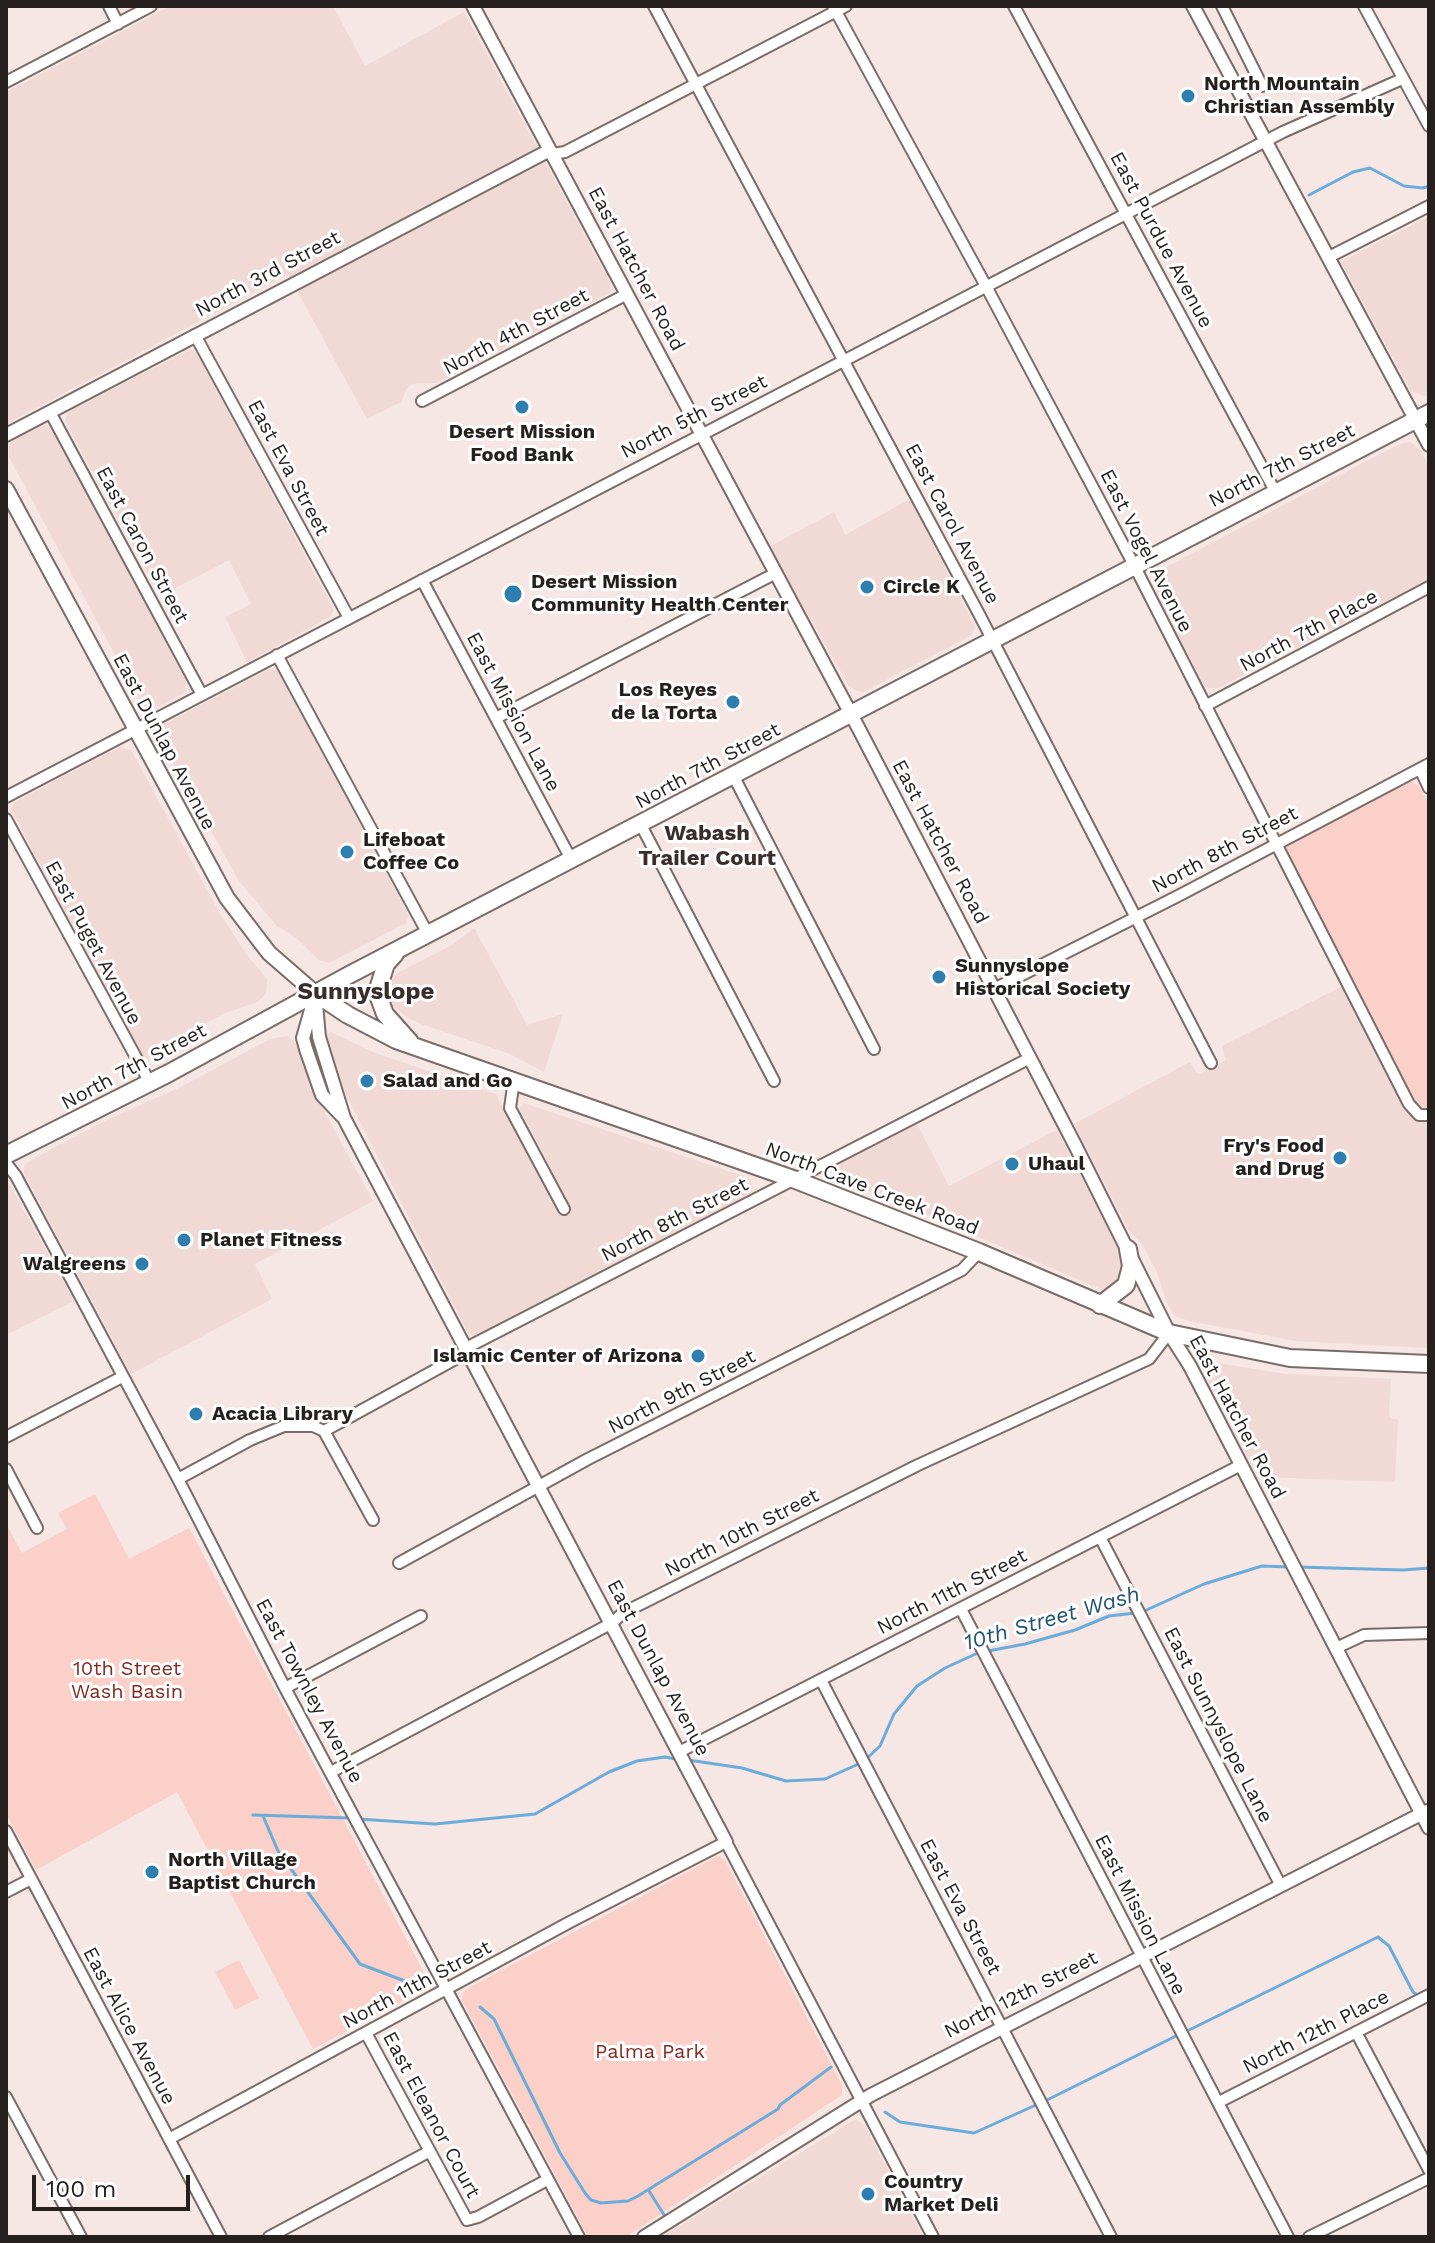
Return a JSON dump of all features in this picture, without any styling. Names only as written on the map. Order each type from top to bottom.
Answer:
[{"type":"main road","name":"North 7th Street","points":[[6,1155],[150,1083],[400,948],[1423,416]]},
{"type":"main road","name":"East Dunlap Avenue","points":[[6,489],[227,898],[269,953],[315,993]]},
{"type":"main road","points":[[400,948],[386,964],[377,992],[380,1005],[391,1023],[418,1048]]},
{"type":"main road","name":"North Cave Creek Road","points":[[315,993],[372,1029],[418,1048],[793,1179],[979,1252],[1169,1333],[1290,1358],[1429,1364]]},
{"type":"main road","points":[[1100,1305],[1126,1285],[1131,1266],[1128,1249]]},
{"type":"street","points":[[109,6],[118,24]]},
{"type":"street","points":[[6,82],[151,6]]},
{"type":"street","name":"East Hatcher Road","points":[[473,6],[850,713],[1169,1333],[1190,1366],[1425,1812],[1429,1828]]},
{"type":"street","name":"East Carol Avenue","points":[[654,6],[992,640],[1211,1063]]},
{"type":"street","name":"East Purdue Avenue","points":[[1014,6],[1275,491]]},
{"type":"street","points":[[1193,6],[1329,257],[1423,416],[1429,445]]},
{"type":"street","points":[[1222,6],[1262,86]]},
{"type":"street","points":[[1364,6],[1429,126]]},
{"type":"street","name":"North 3rd Street","points":[[6,435],[551,152],[565,152],[838,8]]},
{"type":"street","name":"East Vogel Avenue","points":[[838,8],[1135,567],[1409,1104],[1424,1115]]},
{"type":"street","name":"North 5th Street","points":[[6,797],[1266,141],[1402,79]]},
{"type":"street","points":[[1329,257],[1429,206]]},
{"type":"street","name":"North 4th Street","points":[[422,401],[627,294]]},
{"type":"street","name":"East Eva Street","points":[[195,335],[349,618]]},
{"type":"street","name":"East Caron Street","points":[[50,412],[202,695]]},
{"type":"street","points":[[496,718],[776,573]]},
{"type":"street","name":"East Mission Lane","points":[[422,580],[572,861]]},
{"type":"street","name":"North 7th Place","points":[[1205,706],[1429,587]]},
{"type":"street","points":[[277,655],[428,934]]},
{"type":"street","points":[[1424,766],[1429,788]]},
{"type":"street","name":"North 8th Street","points":[[994,989],[1424,766]]},
{"type":"street","points":[[733,775],[874,1049]]},
{"type":"street","name":"East Puget Avenue","points":[[6,819],[150,1083]]},
{"type":"street","points":[[641,825],[774,1081]]},
{"type":"street","name":"East Dunlap Avenue","points":[[315,993],[319,1037],[344,1118],[933,2237]]},
{"type":"street","name":"North 8th Street","points":[[324,1431],[467,1350],[1030,1058]]},
{"type":"street","points":[[514,1080],[510,1108],[564,1209]]},
{"type":"street","name":"East Townley Avenue","points":[[6,1163],[16,1176],[178,1479],[285,1688],[579,2237]]},
{"type":"street","name":"North 9th Street","points":[[399,1563],[588,1459],[962,1270],[979,1252]]},
{"type":"street","name":"North 10th Street","points":[[331,1772],[612,1623],[623,1613],[918,1465],[1149,1359],[1169,1333]]},
{"type":"street","points":[[6,1437],[122,1377]]},
{"type":"street","points":[[178,1479],[250,1440],[284,1426],[313,1426],[324,1431],[373,1520]]},
{"type":"street","name":"North 11th Street","points":[[679,1752],[1241,1465]]},
{"type":"street","points":[[6,1469],[37,1528]]},
{"type":"street","name":"East Sunnyslope Lane","points":[[1100,1537],[1281,1886]]},
{"type":"street","name":"East Mission Lane","points":[[961,1609],[1288,2237]]},
{"type":"street","points":[[285,1688],[421,1616]]},
{"type":"street","points":[[1336,1648],[1364,1635],[1429,1633]]},
{"type":"street","name":"East Eva Street","points":[[821,1680],[1111,2237]]},
{"type":"street","name":"North 12th Street","points":[[644,2237],[861,2101],[1425,1812]]},
{"type":"street","name":"East Alice Avenue","points":[[6,1831],[10,1849],[31,1879],[221,2237]]},
{"type":"street","name":"North 11th Street","points":[[169,2139],[726,1842]]},
{"type":"street","points":[[6,1892],[31,1879]]},
{"type":"street","name":"North 12th Place","points":[[1219,2102],[1429,1995]]},
{"type":"street","points":[[1356,2032],[1429,2170]]},
{"type":"street","name":"East Eleanor Court","points":[[366,2033],[467,2220],[547,2180]]},
{"type":"street","points":[[6,2097],[81,2237]]},
{"type":"street","points":[[269,2237],[430,2151]]},
{"type":"street","points":[[1309,2237],[1429,2178]]},
{"type":"shaded area","points":[[171,6],[333,6],[365,66],[464,12],[611,284],[610,293],[437,383],[411,385],[401,402],[367,419],[288,274],[6,424],[6,92]]},
{"type":"shaded area","points":[[1429,216],[1429,395],[1424,396],[1411,391],[1341,262]]},
{"type":"shaded area","points":[[192,349],[197,353],[334,610],[330,617],[247,662],[225,617],[251,604],[229,560],[160,596],[65,421],[67,413],[74,408]]},
{"type":"shaded area","points":[[47,425],[58,437],[186,682],[184,693],[152,710],[142,705],[9,457],[12,440]]},
{"type":"shaded area","points":[[1411,442],[1421,451],[1429,466],[1429,579],[1218,688],[1204,685],[1151,584],[1155,573],[1382,453]]},
{"type":"shaded area","points":[[910,499],[975,627],[972,635],[863,692],[857,691],[849,686],[769,547],[834,512],[845,535]]},
{"type":"shaded area","points":[[270,669],[280,672],[409,916],[406,923],[329,963],[319,960],[295,937],[277,926],[239,881],[158,736],[159,727]]},
{"type":"shaded area","points":[[120,747],[131,750],[219,912],[246,954],[267,979],[266,993],[258,1002],[225,1013],[147,1059],[140,1055],[11,809],[15,802]]},
{"type":"shaded area","points":[[474,928],[527,1025],[563,1014],[544,1072],[510,1054],[421,1024],[388,1002],[385,987],[392,976],[452,945]]},
{"type":"shaded area","points":[[1341,987],[1404,1110],[1413,1118],[1429,1122],[1429,1348],[1296,1341],[1175,1316],[1167,1303],[1157,1272],[1142,1244],[1129,1231],[1074,1124],[1190,1062],[1200,1074],[1226,1060],[1222,1046]]},
{"type":"shaded area","points":[[331,1032],[375,1053],[496,1094],[558,1214],[571,1208],[519,1108],[524,1103],[749,1178],[753,1188],[751,1193],[479,1336],[473,1336],[468,1333],[336,1075],[325,1036]]},
{"type":"shaded area","points":[[288,1036],[299,1047],[318,1100],[373,1201],[255,1264],[272,1299],[131,1374],[24,1173],[24,1167],[26,1163],[98,1124],[181,1087],[270,1039]]},
{"type":"shaded area","points":[[917,1124],[949,1186],[1057,1130],[1127,1266],[1126,1279],[1107,1290],[1101,1289],[840,1178],[837,1170],[841,1163]]},
{"type":"shaded area","points":[[6,1178],[74,1301],[6,1335]]},
{"type":"shaded area","points":[[1211,1362],[1286,1374],[1391,1379],[1389,1416],[1398,1419],[1395,1482],[1259,1479],[1205,1376],[1204,1366]]},
{"type":"shaded area","points":[[856,2119],[865,2126],[923,2237],[661,2237]]},
{"type":"green space","points":[[1409,780],[1419,786],[1429,805],[1429,1109],[1417,1104],[1287,850],[1288,843]]},
{"type":"green space","name":"10th Street Wash Basin","points":[[95,1494],[129,1559],[189,1528],[431,1986],[313,2049],[177,1792],[36,1870],[6,1813],[6,1524],[22,1553],[67,1529],[58,1513]]},
{"type":"green space","name":"Palma Park","points":[[718,1856],[725,1860],[842,2085],[842,2095],[626,2237],[588,2237],[462,2000],[463,1994],[466,1989]]},
{"type":"green space","points":[[239,1960],[259,1998],[235,2010],[215,1972]]},
{"type":"waterway","points":[[1309,195],[1353,172],[1370,168],[1404,186],[1429,186]]},
{"type":"waterway","name":"10th Street Wash","points":[[1142,1612],[1204,1584],[1262,1566],[1289,1567]]},
{"type":"waterway","name":"10th Street Wash","points":[[1297,1567],[1429,1568]]},
{"type":"waterway","name":"10th Street Wash","points":[[988,1651],[1075,1630],[1109,1616],[1135,1613]]},
{"type":"waterway","name":"10th Street Wash","points":[[688,1760],[742,1768],[786,1781],[825,1779],[863,1762],[880,1746],[894,1714],[917,1686],[945,1668],[980,1652]]},
{"type":"waterway","name":"10th Street Wash","points":[[358,1819],[435,1824],[535,1814],[609,1772],[637,1761],[665,1757],[676,1759]]},
{"type":"waterway","name":"10th Street Wash","points":[[253,1815],[350,1818]]},
{"type":"waterway","name":"10th Street Wash","points":[[263,1816],[278,1851],[360,1964],[410,1983]]},
{"type":"waterway","points":[[1185,2032],[1378,1937],[1389,1946],[1413,1992],[1419,1996]]},
{"type":"waterway","points":[[480,2007],[494,2019],[560,2153],[585,2193],[591,2200],[601,2203],[628,2201],[638,2196],[778,2109],[831,2067]]},
{"type":"waterway","points":[[1045,2101],[1178,2035]]},
{"type":"waterway","points":[[885,2112],[900,2122],[974,2133],[1038,2104]]},
{"type":"waterway","points":[[649,2191],[666,2218]]},
{"type":"place","name":"North Mountain Christian Assembly","points":[[1188,96]]},
{"type":"place","name":"Desert Mission Food Bank","points":[[522,407]]},
{"type":"place","name":"Circle K","points":[[867,587]]},
{"type":"place","name":"Desert Mission Community Health Center","points":[[513,594]]},
{"type":"place","name":"Los Reyes de la Torta","points":[[733,702]]},
{"type":"place","name":"Lifeboat Coffee Co","points":[[347,852]]},
{"type":"place","name":"Sunnyslope Historical Society","points":[[939,977]]},
{"type":"place","name":"Salad and Go","points":[[367,1081]]},
{"type":"place","name":"Fry's Food and Drug","points":[[1340,1158]]},
{"type":"place","name":"Uhaul","points":[[1012,1164]]},
{"type":"place","name":"Planet Fitness","points":[[184,1240]]},
{"type":"place","name":"Walgreens","points":[[142,1264]]},
{"type":"place","name":"Islamic Center of Arizona","points":[[698,1356]]},
{"type":"place","name":"Acacia Library","points":[[196,1414]]},
{"type":"place","name":"North Village Baptist Church","points":[[152,1872]]},
{"type":"place","name":"Country Market Deli","points":[[868,2194]]},
{"type":"district","name":"Wabash Trailer Court","points":[[707,846]]},
{"type":"district","name":"Sunnyslope","points":[[366,992]]}]
